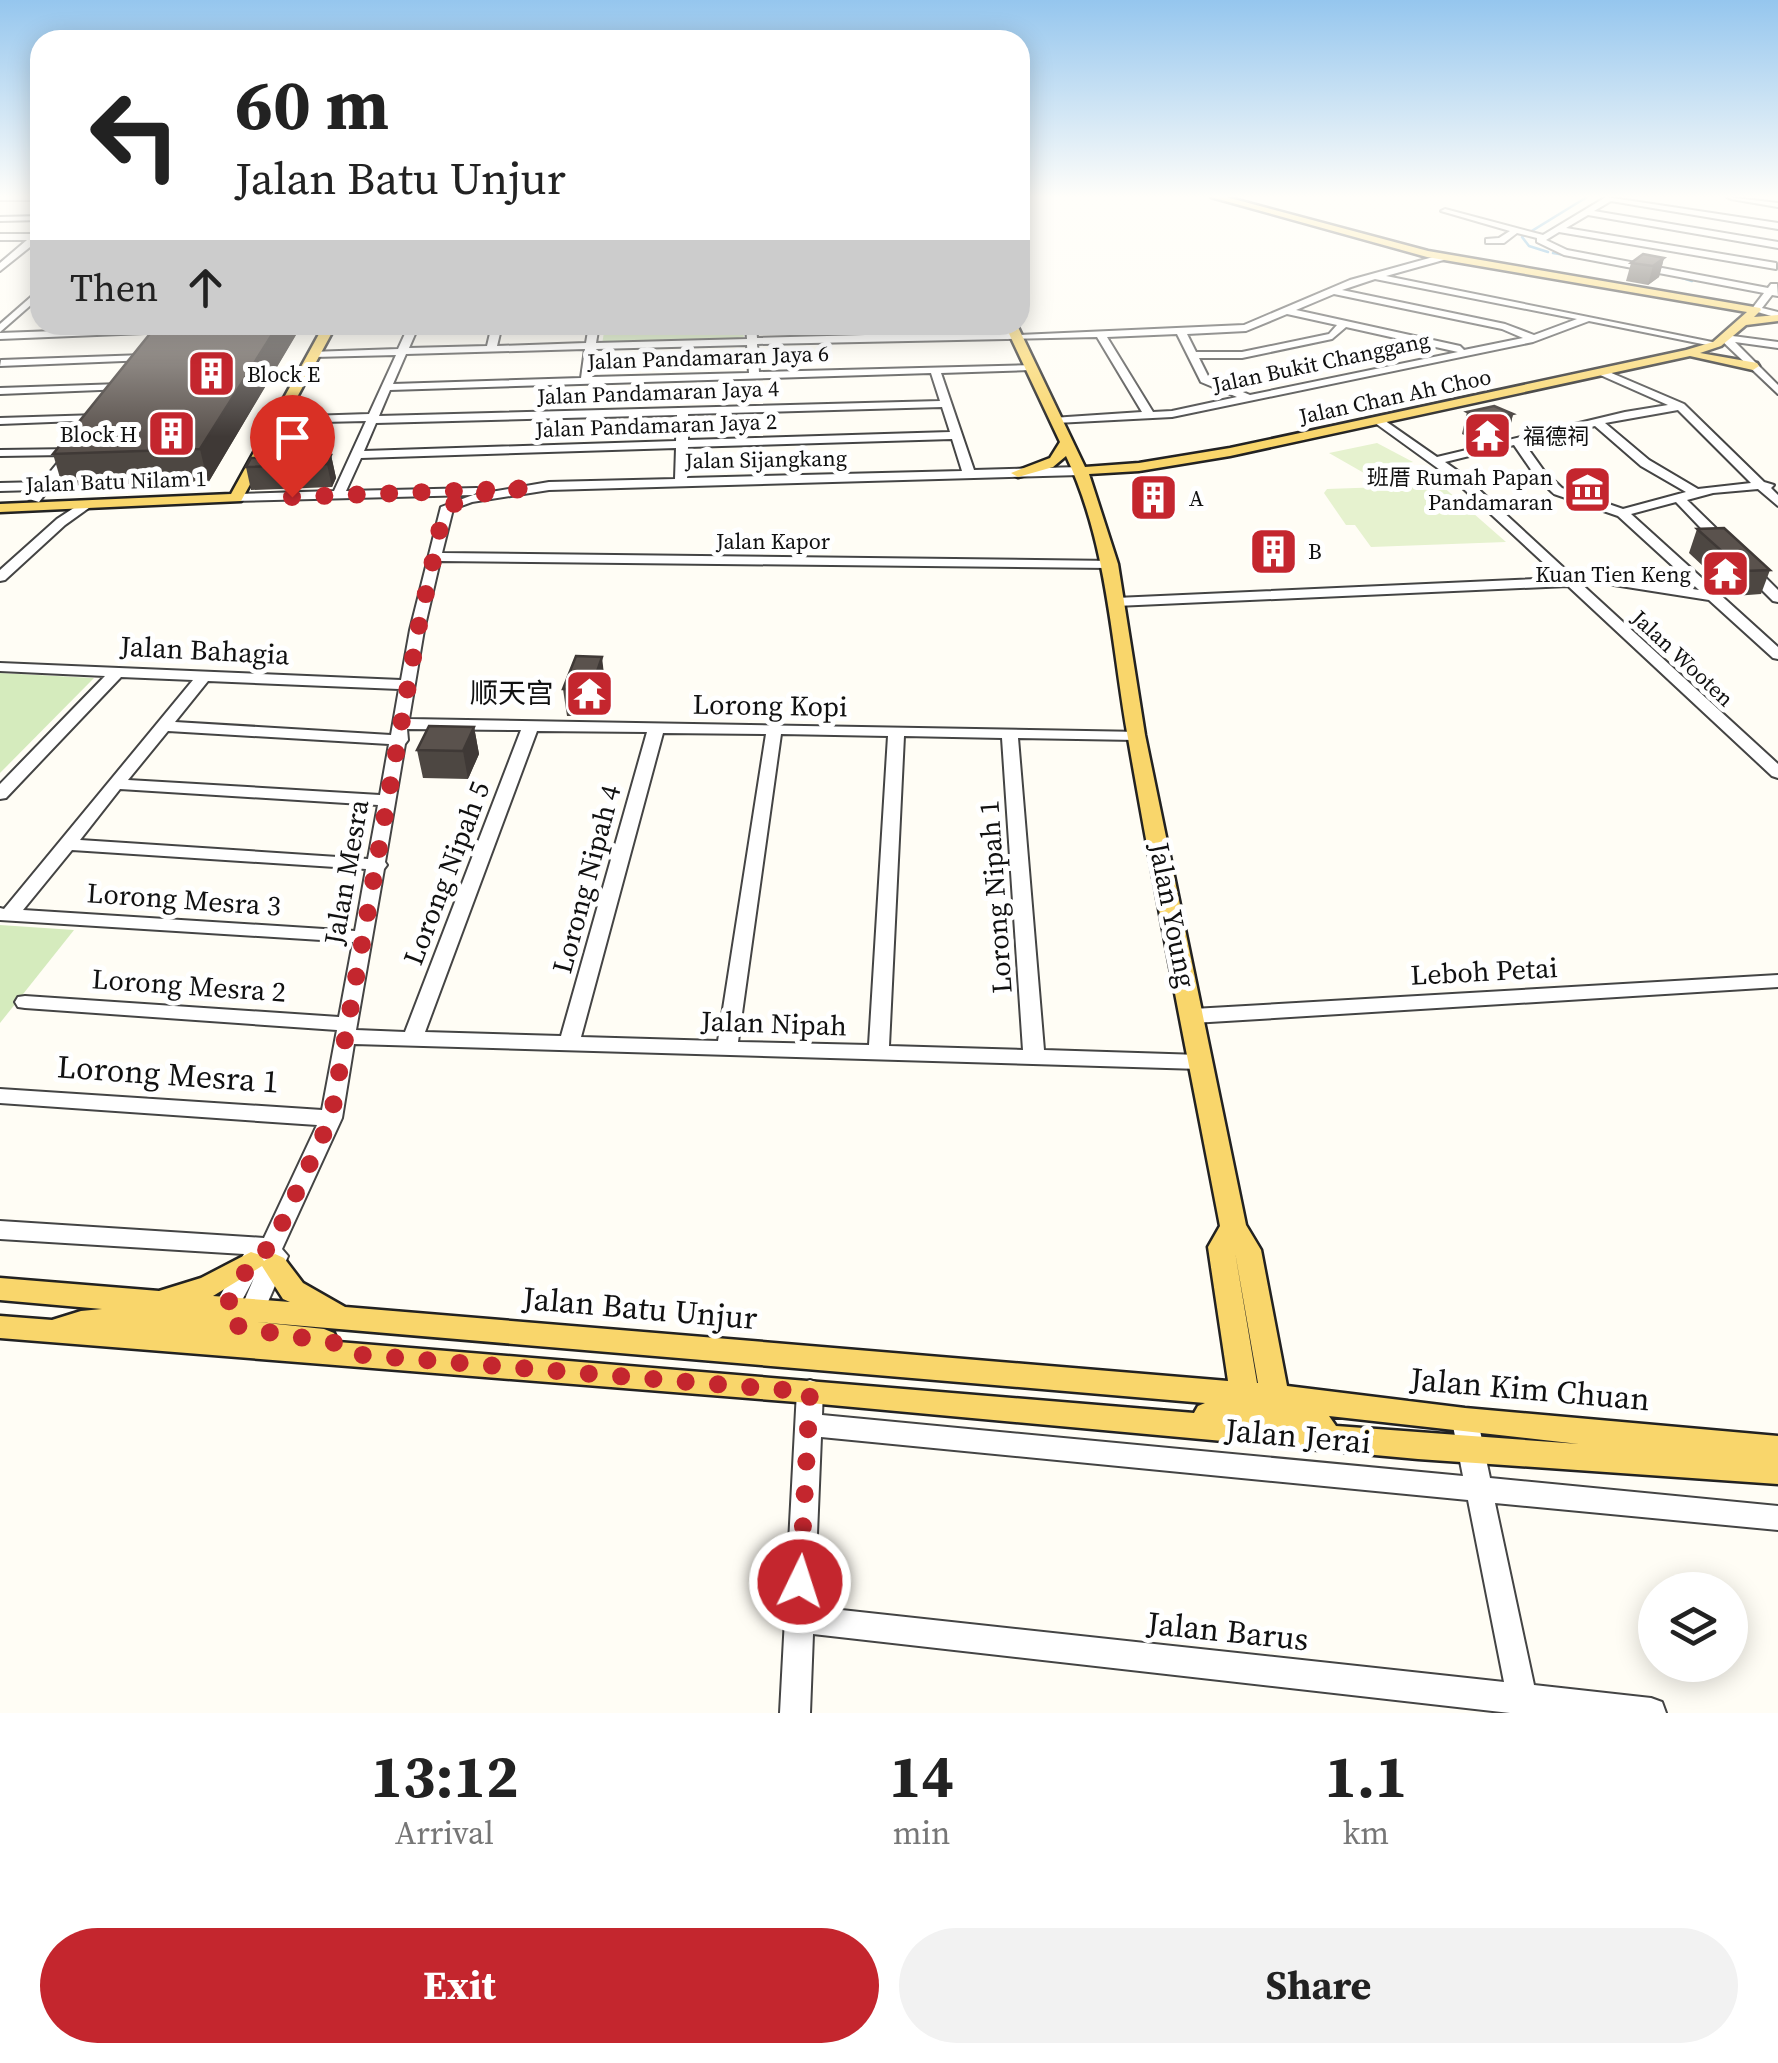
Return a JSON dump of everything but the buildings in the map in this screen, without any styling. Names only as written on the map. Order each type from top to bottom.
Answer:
[{"type":"main road","points":[[1559,277],[1778,318]]},
{"type":"main road","points":[[1702,302],[1722,310],[1747,310]]},
{"type":"main road","name":"Jalan Chan Ah Choo","points":[[1080,471],[1191,459],[1676,356],[1747,310]]},
{"type":"main road","points":[[238,495],[324,335]]},
{"type":"main road","name":"Jalan Young","points":[[1015,335],[1080,471],[1110,564],[1136,734],[1200,1062],[1233,1226],[1248,1250],[1262,1409]]},
{"type":"main road","points":[[1676,356],[1717,358],[1752,366]]},
{"type":"main road","points":[[1018,472],[1054,462],[1065,451],[1066,442]]},
{"type":"main road","points":[[1091,500],[1108,481],[1191,459]]},
{"type":"main road","name":"Jalan Batu Nilam 1","points":[[0,500],[40,492],[238,495]]},
{"type":"main road","name":"Jalan Batu Nilam 1","points":[[0,508],[238,495]]},
{"type":"main road","points":[[157,1304],[210,1286],[266,1258],[293,1290],[344,1320]]},
{"type":"main road","name":"Jalan Batu Unjur","points":[[0,1289],[235,1315],[344,1320],[1262,1409]]},
{"type":"main road","points":[[52,1331],[82,1318],[167,1327],[235,1315],[256,1333],[336,1343],[352,1354]]},
{"type":"main road","points":[[0,1327],[1152,1421],[1262,1409]]},
{"type":"main road","name":"Jalan Kim Chuan","points":[[1262,1409],[1465,1440]]},
{"type":"main road","name":"Jalan Kim Chuan","points":[[1262,1409],[1359,1441],[1465,1440],[1778,1449]]},
{"type":"main road","points":[[1465,1440],[1778,1471]]},
{"type":"street","points":[[1030,332],[1100,334],[1246,328],[1371,277]]},
{"type":"street","points":[[1379,277],[1589,318],[1747,310],[1778,282]]},
{"type":"street","points":[[1643,277],[1747,310],[1778,345]]},
{"type":"street","points":[[1769,277],[1747,310],[1752,366],[1778,391]]},
{"type":"street","points":[[1333,291],[1505,327],[1533,339]]},
{"type":"street","points":[[0,332],[30,301]]},
{"type":"street","points":[[19,311],[30,311]]},
{"type":"street","points":[[1287,311],[1470,352]]},
{"type":"street","name":"Jalan Bukit Changgang","points":[[1056,420],[1150,416],[1533,339],[1589,318]]},
{"type":"street","points":[[1193,355],[1242,354],[1332,336],[1343,324]]},
{"type":"street","points":[[0,332],[30,335]]},
{"type":"street","points":[[1181,332],[1210,385],[1246,397]]},
{"type":"street","points":[[1100,334],[1150,416]]},
{"type":"street","points":[[0,364],[26,335]]},
{"type":"street","points":[[87,432],[162,335]]},
{"type":"street","points":[[338,496],[410,335]]},
{"type":"street","points":[[491,349],[495,335]]},
{"type":"street","points":[[586,381],[593,335]]},
{"type":"street","points":[[752,335],[754,376]]},
{"type":"street","points":[[840,335],[841,339]]},
{"type":"street","points":[[314,354],[883,335]]},
{"type":"street","points":[[0,364],[144,358]]},
{"type":"street","name":"Jalan Pandamaran Jaya 6","points":[[387,387],[1030,367]]},
{"type":"street","points":[[935,370],[969,474]]},
{"type":"street","points":[[1602,372],[1680,406],[1778,502]]},
{"type":"street","points":[[0,390],[121,388]]},
{"type":"street","name":"Jalan Pandamaran Jaya 4","points":[[278,420],[946,404]]},
{"type":"street","points":[[1439,460],[1680,406]]},
{"type":"street","points":[[681,482],[683,411]]},
{"type":"street","points":[[0,421],[98,418]]},
{"type":"street","name":"Jalan Wooten","points":[[1378,420],[1439,460],[1778,773]]},
{"type":"street","points":[[1597,422],[1646,463],[1696,494]]},
{"type":"street","name":"Jalan Pandamaran Jaya 2","points":[[356,454],[956,436]]},
{"type":"street","points":[[1518,441],[1540,474],[1558,491],[1622,513],[1778,655]]},
{"type":"street","points":[[0,453],[74,448],[40,492],[0,488]]},
{"type":"street","name":"Jalan Sijangkang","points":[[454,503],[534,488],[1080,471]]},
{"type":"street","points":[[1622,513],[1696,494],[1778,485]]},
{"type":"street","name":"Jalan Batu Nilam 1","points":[[238,495],[338,496],[534,488]]},
{"type":"street","points":[[1679,498],[1777,596]]},
{"type":"street","name":"Jalan Mesra","points":[[235,1315],[331,1118],[408,685],[443,514],[454,503]]},
{"type":"street","points":[[0,577],[61,522],[87,505]]},
{"type":"street","points":[[52,506],[61,522]]},
{"type":"street","name":"Jalan Kapor","points":[[436,557],[1110,564]]},
{"type":"street","points":[[1116,602],[1566,577],[1718,597]]},
{"type":"street","points":[[1758,635],[1778,635]]},
{"type":"street","name":"Jalan Bahagia","points":[[0,666],[408,685]]},
{"type":"street","points":[[0,794],[117,672]]},
{"type":"street","points":[[5,914],[205,675]]},
{"type":"street","name":"Lorong Kopi","points":[[163,726],[401,732],[531,726],[1136,734]]},
{"type":"street","name":"Lorong Nipah 5","points":[[413,1038],[531,726]]},
{"type":"street","name":"Lorong Nipah 4","points":[[569,1044],[656,729]]},
{"type":"street","points":[[726,1049],[774,731]]},
{"type":"street","points":[[879,1053],[896,732]]},
{"type":"street","name":"Lorong Nipah 1","points":[[1010,733],[1034,1058]]},
{"type":"street","points":[[1753,750],[1778,755]]},
{"type":"street","points":[[116,784],[389,801]]},
{"type":"street","points":[[67,844],[378,865]]},
{"type":"street","name":"Lorong Mesra 3","points":[[5,914],[365,938]]},
{"type":"street","name":"Leboh Petai","points":[[1193,1016],[1778,982]]},
{"type":"street","name":"Lorong Mesra 2","points":[[25,1002],[348,1030]]},
{"type":"street","name":"Jalan Nipah","points":[[348,1030],[413,1038],[569,1044],[1200,1062]]},
{"type":"street","name":"Lorong Mesra 1","points":[[0,1096],[331,1118]]},
{"type":"street","points":[[0,1230],[266,1258]]},
{"type":"street","points":[[795,1713],[810,1392]]},
{"type":"street","name":"Jalan Jerai","points":[[810,1425],[1778,1518]]},
{"type":"street","points":[[1465,1440],[1481,1489],[1523,1706]]},
{"type":"street","name":"Jalan Barus","points":[[798,1620],[1523,1706],[1651,1713]]},
{"type":"green space","points":[[604,335],[744,335],[744,341],[602,345]]},
{"type":"green space","points":[[1377,443],[1413,462],[1364,473],[1329,453]]},
{"type":"green space","points":[[1441,485],[1506,542],[1371,547],[1355,525],[1346,525],[1324,493],[1327,489]]},
{"type":"green space","points":[[0,673],[94,678],[0,773]]},
{"type":"green space","points":[[0,925],[74,930],[0,1023]]},
{"type":"waterway","points":[[1679,277],[1692,281]]},
{"type":"place","name":"Block E","points":[[212,374]]},
{"type":"place","name":"Block H","points":[[172,434]]},
{"type":"place","name":"福德祠","points":[[1488,436]]},
{"type":"place","name":"班厝 Rumah Papan Pandamaran","points":[[1588,490]]},
{"type":"place","name":"A","points":[[1154,498]]},
{"type":"place","name":"B","points":[[1273,551]]},
{"type":"place","name":"Kuan Tien Keng","points":[[1726,574]]},
{"type":"place","name":"顺天宫","points":[[589,693]]},
{"type":"route","points":[[292,497],[534,488],[454,503],[443,514],[418,630],[331,1118],[271,1247],[254,1257],[224,1310],[230,1321],[256,1333],[336,1343],[352,1354],[810,1392],[800,1582]]}]
